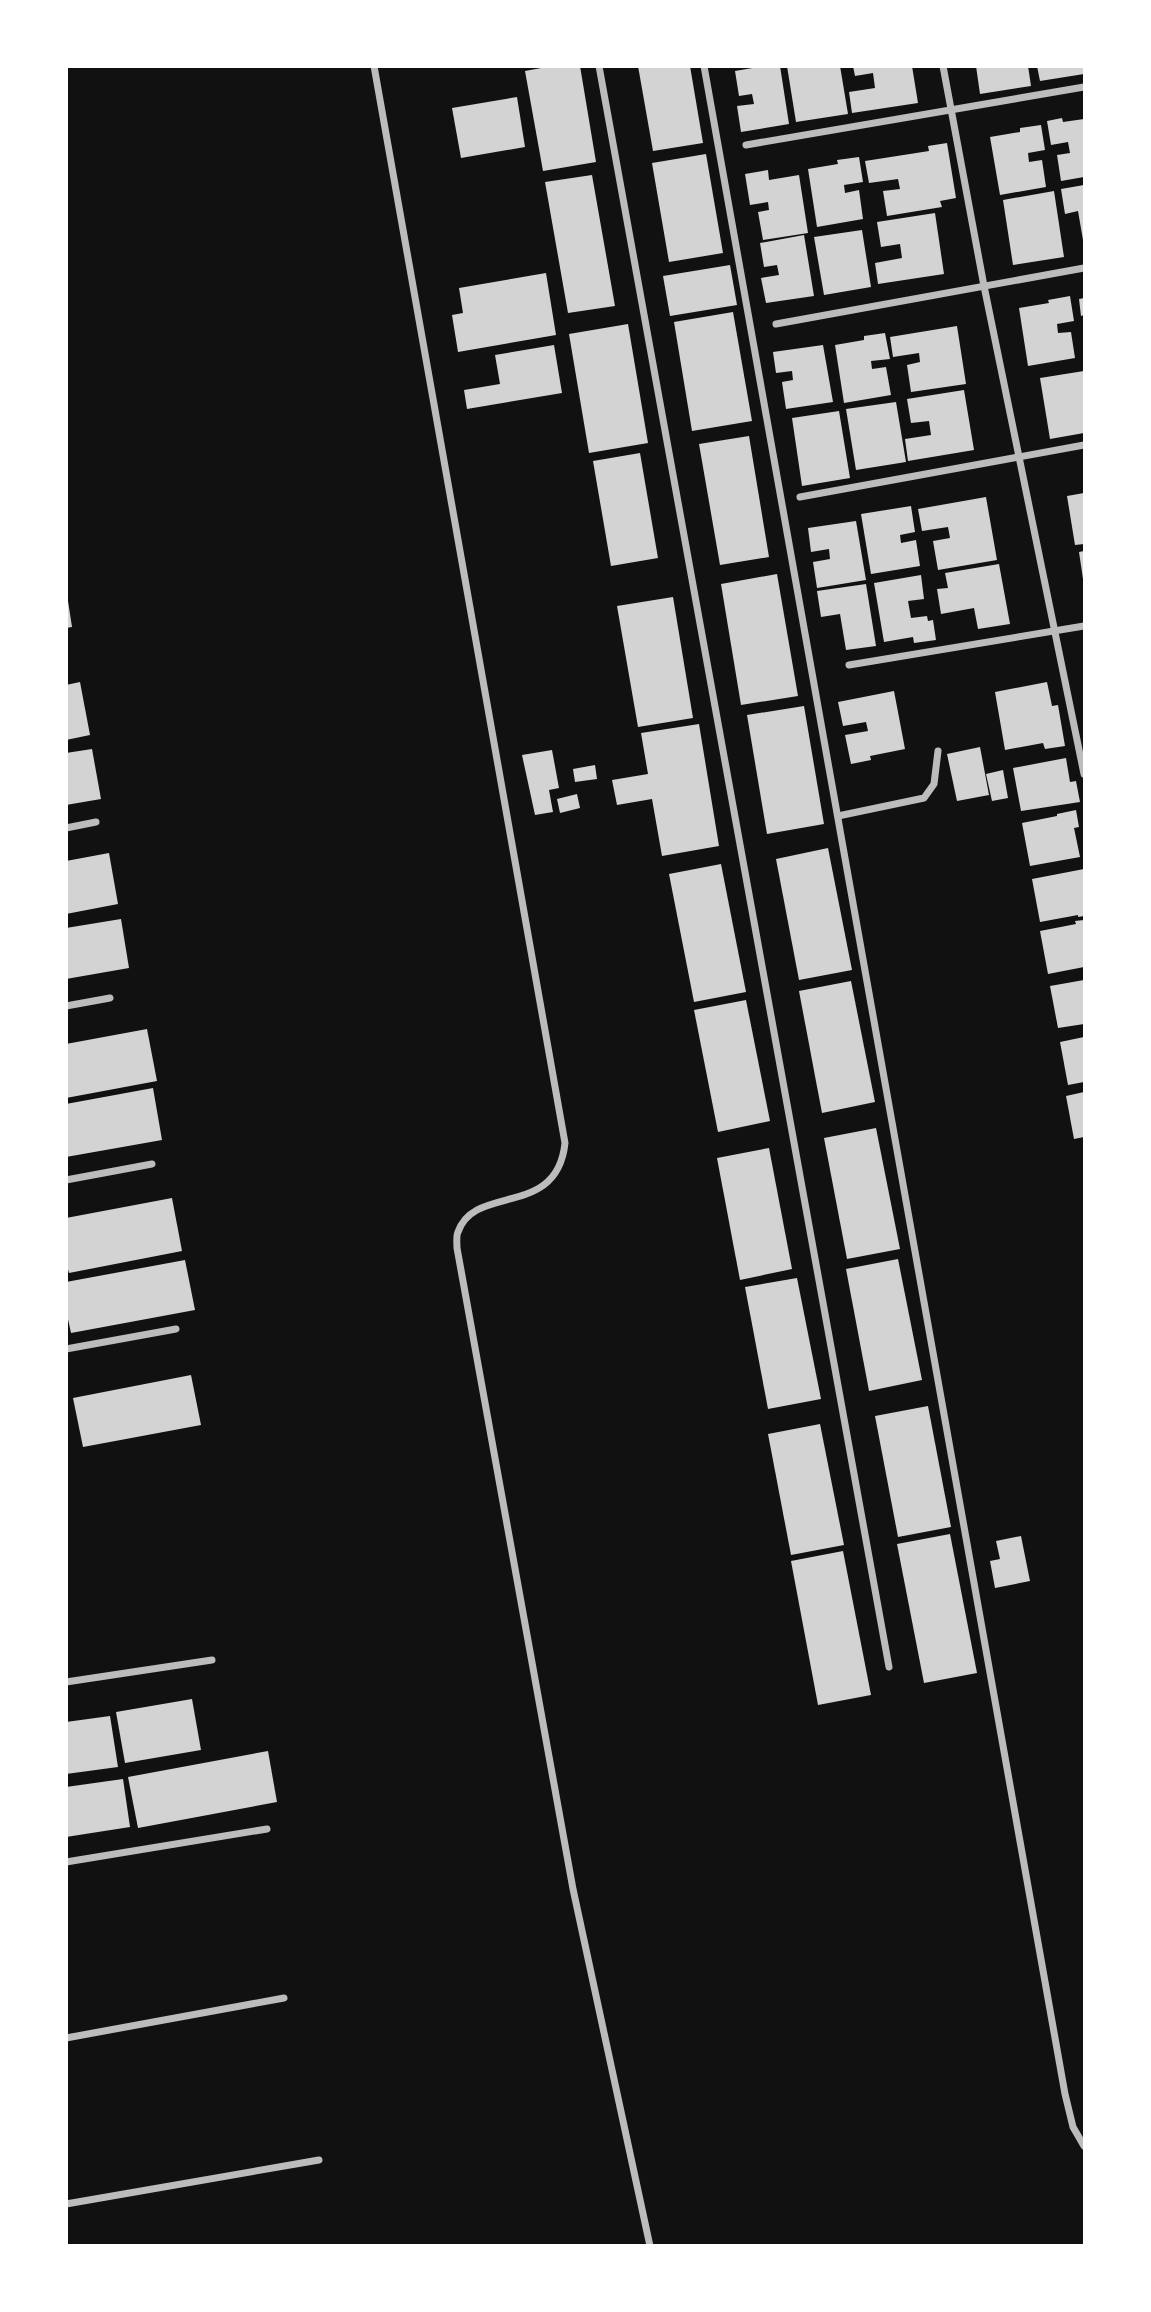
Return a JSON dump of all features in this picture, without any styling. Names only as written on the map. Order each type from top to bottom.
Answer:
[{"type":"street","points":[[374,66],[565,1143],[563,1162],[545,1186],[484,1207],[468,1217],[458,1232],[457,1248],[573,1889],[650,2245]]},
{"type":"street","points":[[599,66],[889,1667]]},
{"type":"street","points":[[704,66],[1065,2094],[1073,2127],[1084,2146]]},
{"type":"street","points":[[943,66],[984,286],[1084,774]]},
{"type":"street","points":[[747,145],[1084,87]]},
{"type":"street","points":[[776,324],[1084,268]]},
{"type":"street","points":[[800,497],[1084,445]]},
{"type":"street","points":[[849,665],[1084,626]]},
{"type":"street","points":[[838,816],[924,798],[934,784],[938,751]]},
{"type":"street","points":[[66,828],[96,822]]},
{"type":"street","points":[[66,1006],[110,998]]},
{"type":"street","points":[[66,1180],[152,1164]]},
{"type":"street","points":[[66,1349],[176,1329]]},
{"type":"street","points":[[66,1682],[212,1660]]},
{"type":"street","points":[[66,1862],[267,1829]]},
{"type":"street","points":[[66,2038],[284,1998]]},
{"type":"street","points":[[66,2204],[319,2160]]},
{"type":"building","points":[[552,66],[580,66],[596,162],[543,171],[525,71]]},
{"type":"building","points":[[638,66],[690,66],[703,143],[653,151]]},
{"type":"building","points":[[780,66],[789,124],[741,132],[737,106],[754,104],[752,94],[739,96],[735,71]]},
{"type":"building","points":[[787,66],[840,66],[848,114],[796,122]]},
{"type":"building","points":[[853,66],[912,66],[918,103],[852,113],[849,92],[875,88],[873,73],[855,76]]},
{"type":"building","points":[[976,66],[1028,66],[1031,86],[980,94]]},
{"type":"building","points":[[1037,66],[1084,66],[1084,74],[1040,81]]},
{"type":"building","points":[[517,97],[525,147],[461,158],[452,108]]},
{"type":"building","points":[[1062,118],[1063,122],[1084,119],[1084,177],[1061,181],[1057,155],[1070,153],[1068,142],[1051,145],[1047,121]]},
{"type":"building","points":[[1041,125],[1045,150],[1028,153],[1029,162],[1042,160],[1046,187],[1000,195],[990,137]]},
{"type":"building","points":[[947,143],[956,198],[940,201],[942,207],[887,216],[883,191],[900,189],[898,179],[869,183],[865,161],[929,151],[928,146]]},
{"type":"building","points":[[706,154],[723,253],[669,262],[652,163]]},
{"type":"building","points":[[859,157],[863,182],[844,185],[845,193],[859,190],[863,219],[817,227],[808,169],[838,164],[837,160]]},
{"type":"building","points":[[768,170],[769,180],[799,175],[808,233],[763,240],[758,212],[769,210],[768,202],[750,205],[745,174]]},
{"type":"building","points":[[592,175],[615,306],[568,313],[545,182]]},
{"type":"building","points":[[1084,185],[1083,240],[1078,211],[1065,214],[1061,189]]},
{"type":"building","points":[[1054,191],[1064,257],[1013,265],[1003,200]]},
{"type":"building","points":[[935,213],[944,274],[878,284],[875,263],[902,258],[900,244],[881,247],[877,222]]},
{"type":"building","points":[[862,230],[871,287],[824,295],[814,237]]},
{"type":"building","points":[[804,235],[814,296],[766,303],[761,278],[779,275],[777,265],[764,267],[760,243]]},
{"type":"building","points":[[730,265],[737,305],[670,316],[663,276]]},
{"type":"building","points":[[546,273],[556,335],[458,352],[452,315],[463,313],[459,288]]},
{"type":"building","points":[[1070,296],[1074,321],[1057,324],[1058,333],[1071,332],[1075,358],[1028,366],[1019,308]]},
{"type":"building","points":[[1084,298],[1084,315],[1081,316],[1079,299]]},
{"type":"building","points":[[733,312],[752,421],[692,431],[674,322]]},
{"type":"building","points":[[628,324],[648,443],[589,453],[569,334]]},
{"type":"building","points":[[957,326],[966,384],[911,392],[907,365],[920,362],[919,353],[893,357],[890,337]]},
{"type":"building","points":[[885,333],[890,359],[871,361],[872,369],[886,367],[891,395],[844,403],[835,345]]},
{"type":"building","points":[[554,345],[562,393],[467,409],[464,390],[500,384],[495,355]]},
{"type":"building","points":[[823,345],[833,402],[786,409],[782,382],[793,380],[792,371],[776,373],[773,352]]},
{"type":"building","points":[[1084,371],[1084,433],[1050,439],[1040,378]]},
{"type":"building","points":[[964,390],[974,450],[908,461],[905,439],[931,435],[929,421],[911,423],[907,399]]},
{"type":"building","points":[[896,402],[906,462],[856,470],[846,409]]},
{"type":"building","points":[[839,411],[850,478],[802,486],[792,418]]},
{"type":"building","points":[[749,436],[769,557],[720,565],[699,444]]},
{"type":"building","points":[[640,453],[658,558],[611,566],[593,461]]},
{"type":"building","points":[[1084,493],[1084,544],[1075,545],[1067,496]]},
{"type":"building","points":[[986,497],[997,560],[938,570],[933,541],[950,538],[948,527],[922,531],[918,509]]},
{"type":"building","points":[[911,506],[915,532],[900,535],[901,543],[916,540],[920,566],[871,574],[861,514]]},
{"type":"building","points":[[856,521],[866,580],[817,588],[813,562],[830,559],[829,549],[811,552],[808,528]]},
{"type":"building","points":[[1084,551],[1084,579],[1083,579],[1079,552]]},
{"type":"building","points":[[999,564],[1010,624],[978,629],[974,608],[941,614],[937,589],[948,588],[945,573]]},
{"type":"building","points":[[777,574],[798,696],[741,705],[721,584]]},
{"type":"building","points":[[921,575],[924,599],[908,601],[911,618],[927,616],[928,621],[933,620],[936,640],[914,643],[913,637],[884,642],[874,583]]},
{"type":"building","points":[[866,584],[876,646],[846,650],[840,614],[821,617],[817,591]]},
{"type":"building","points":[[673,597],[693,718],[638,727],[617,606]]},
{"type":"building","points":[[68,601],[72,627],[66,628],[66,602]]},
{"type":"building","points":[[80,682],[90,735],[66,740],[66,685]]},
{"type":"building","points":[[1047,682],[1052,706],[1058,705],[1065,746],[1045,749],[1043,743],[1005,750],[995,692]]},
{"type":"building","points":[[894,691],[905,749],[870,756],[871,760],[851,764],[845,735],[868,731],[866,722],[843,726],[838,702]]},
{"type":"building","points":[[804,706],[824,824],[767,834],[747,715]]},
{"type":"building","points":[[699,724],[719,846],[662,856],[652,799],[617,805],[612,780],[648,774],[641,733]]},
{"type":"building","points":[[980,747],[989,795],[957,801],[947,754]]},
{"type":"building","points":[[92,749],[101,799],[66,805],[66,753]]},
{"type":"building","points":[[552,750],[559,788],[549,790],[553,812],[535,815],[522,755]]},
{"type":"building","points":[[1066,758],[1070,782],[1076,781],[1080,802],[1021,811],[1013,768]]},
{"type":"building","points":[[595,765],[597,779],[575,782],[573,769]]},
{"type":"building","points":[[1003,770],[1008,798],[992,801],[986,774]]},
{"type":"building","points":[[577,794],[580,808],[560,813],[557,799]]},
{"type":"building","points":[[1076,810],[1079,827],[1074,828],[1080,857],[1030,866],[1022,823]]},
{"type":"building","points":[[828,848],[852,970],[799,980],[776,859]]},
{"type":"building","points":[[109,853],[118,904],[66,914],[66,861]]},
{"type":"building","points":[[721,864],[746,992],[694,1002],[669,874]]},
{"type":"building","points":[[1084,869],[1084,916],[1040,922],[1032,879]]},
{"type":"building","points":[[121,919],[129,968],[66,979],[66,928]]},
{"type":"building","points":[[1084,920],[1084,967],[1048,974],[1040,931]]},
{"type":"building","points":[[1084,980],[1084,1024],[1058,1028],[1050,986]]},
{"type":"building","points":[[851,981],[875,1102],[822,1113],[799,991]]},
{"type":"building","points":[[746,1000],[770,1121],[718,1132],[694,1010]]},
{"type":"building","points":[[147,1029],[157,1081],[66,1098],[66,1044]]},
{"type":"building","points":[[1084,1037],[1084,1082],[1068,1085],[1060,1042]]},
{"type":"building","points":[[153,1088],[162,1140],[66,1157],[66,1104]]},
{"type":"building","points":[[1084,1092],[1084,1137],[1074,1139],[1066,1096]]},
{"type":"building","points":[[876,1128],[900,1249],[847,1259],[824,1138]]},
{"type":"building","points":[[769,1148],[792,1269],[740,1280],[717,1158]]},
{"type":"building","points":[[172,1198],[182,1251],[69,1273],[66,1262],[66,1218]]},
{"type":"building","points":[[898,1259],[922,1380],[869,1391],[846,1269]]},
{"type":"building","points":[[185,1260],[195,1310],[71,1333],[66,1310],[66,1282]]},
{"type":"building","points":[[797,1278],[821,1399],[768,1409],[745,1287]]},
{"type":"building","points":[[191,1375],[201,1425],[83,1447],[73,1398]]},
{"type":"building","points":[[928,1406],[951,1527],[898,1537],[875,1416]]},
{"type":"building","points":[[820,1424],[844,1545],[791,1555],[768,1434]]},
{"type":"building","points":[[950,1534],[977,1673],[924,1683],[897,1544]]},
{"type":"building","points":[[1021,1536],[1030,1581],[995,1588],[990,1561],[1000,1559],[996,1541]]},
{"type":"building","points":[[843,1551],[871,1695],[818,1705],[791,1561]]},
{"type":"building","points":[[192,1699],[201,1750],[125,1763],[116,1712]]},
{"type":"building","points":[[110,1716],[118,1767],[66,1774],[66,1722]]},
{"type":"building","points":[[268,1751],[277,1802],[138,1828],[128,1777]]},
{"type":"building","points":[[123,1779],[130,1827],[66,1837],[66,1787]]}]
